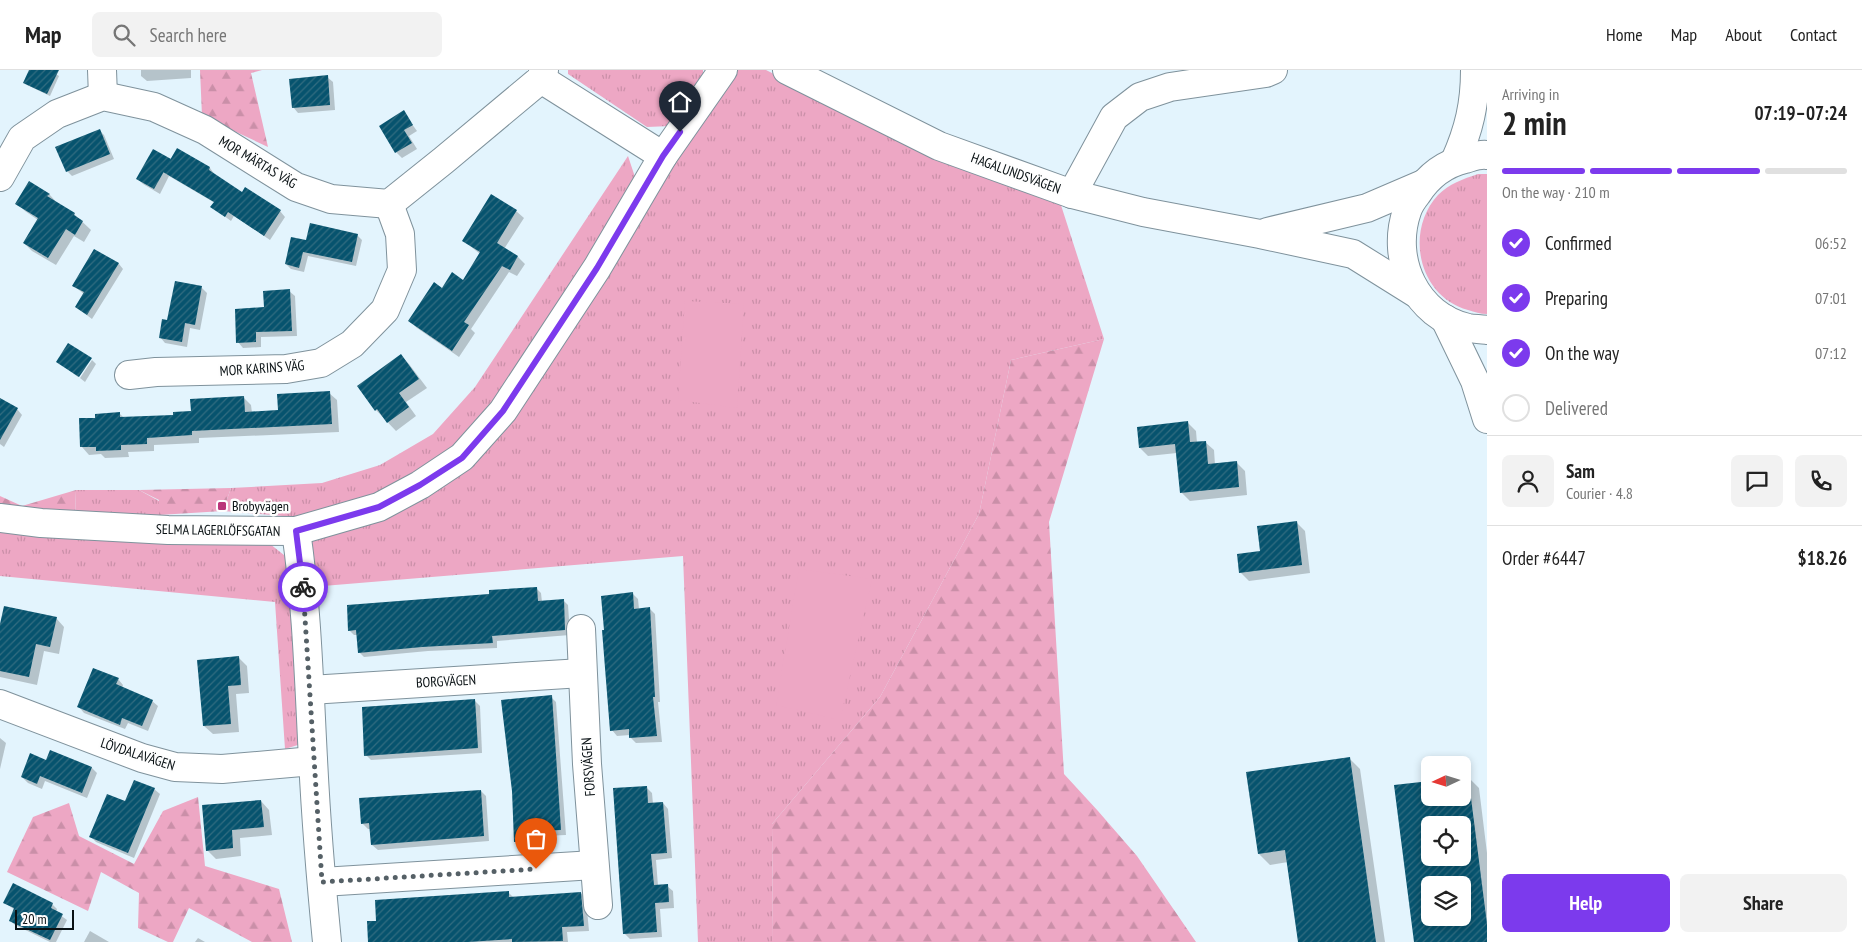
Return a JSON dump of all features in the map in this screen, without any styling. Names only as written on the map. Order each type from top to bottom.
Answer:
[{"type":"main road","name":"SELMA LAGERLÖFSGATAN","points":[[0,518],[41,523],[168,530],[296,531],[379,507],[420,485],[462,458],[503,411],[597,268],[663,156],[723,70]]},
{"type":"main road","name":"HAGALUNDSVÄGEN","points":[[787,70],[939,146],[1072,194],[1143,212],[1353,254],[1417,294]]},
{"type":"main road","points":[[1072,194],[1114,117],[1140,97],[1170,87],[1266,73],[1273,70]]},
{"type":"main road","points":[[1455,161],[1468,133],[1474,100],[1476,70]]},
{"type":"main road","points":[[389,204],[444,160],[542,74],[663,156]]},
{"type":"main road","name":"MOR MÄRTAS VÄG","points":[[0,177],[22,138],[103,83],[205,130],[296,187],[331,199],[389,204]]},
{"type":"main road","points":[[1487,155],[1455,161],[1438,171],[1423,184],[1407,209],[1401,238],[1404,268],[1417,294],[1430,308],[1445,319],[1468,328],[1487,330]]},
{"type":"main road","name":"HAGALUNDSVÄGEN","points":[[1260,234],[1367,208],[1423,184]]},
{"type":"main road","name":"MOR KARINS VÄG","points":[[129,375],[156,372],[286,369],[321,363],[352,344],[385,310],[402,270],[400,234],[389,204]]},
{"type":"main road","points":[[1445,319],[1475,381],[1487,418]]},
{"type":"main road","points":[[296,531],[302,575],[326,942]]},
{"type":"main road","name":"FORSVÄGEN","points":[[580,630],[598,905]]},
{"type":"main road","name":"BORGVÄGEN","points":[[310,690],[582,673]]},
{"type":"main road","name":"LÖVDALAVÄGEN","points":[[0,704],[142,758],[175,767],[222,769],[313,761]]},
{"type":"main road","points":[[322,882],[594,865]]},
{"type":"green space","points":[[200,70],[262,70],[251,73],[268,147],[202,116]]},
{"type":"green space","points":[[568,70],[703,70],[703,73],[671,126],[647,127],[568,74]]},
{"type":"green space","points":[[735,70],[766,70],[935,156],[1060,202],[1104,339],[1011,360],[979,514],[880,697],[772,824],[773,942],[698,942],[683,556],[311,587],[307,538],[389,518],[468,470],[517,414],[699,119]]},
{"type":"green space","points":[[628,156],[636,180],[496,406],[455,448],[416,474],[373,496],[294,517],[223,511],[231,488],[322,483],[380,465],[433,434],[475,387]]},
{"type":"green space","points":[[1478,174],[1487,174],[1487,314],[1468,310],[1451,303],[1438,292],[1428,278],[1422,262],[1420,244],[1421,227],[1428,210],[1438,195],[1452,185]]},
{"type":"green space","points":[[685,301],[744,304],[737,408],[678,400]]},
{"type":"green space","points":[[1104,339],[1049,522],[1064,774],[1137,856],[1196,942],[773,942],[772,824],[880,697],[979,514],[1011,360]]},
{"type":"green space","points":[[231,488],[223,511],[159,515],[159,500],[139,490]]},
{"type":"green space","points":[[76,490],[139,490],[159,501],[159,515],[75,518]]},
{"type":"green space","points":[[76,490],[75,518],[0,513],[0,496],[22,506]]},
{"type":"green space","points":[[0,530],[136,543],[265,540],[289,559],[301,744],[285,749],[275,602],[0,576]]},
{"type":"green space","points":[[799,569],[872,579],[840,720],[776,705]]},
{"type":"green space","points":[[198,797],[205,866],[279,889],[292,942],[252,942],[189,908],[173,942],[168,942],[138,928],[139,893],[101,872],[88,911],[7,872],[33,817],[69,803],[79,836],[134,864],[163,811]]},
{"type":"building","points":[[29,70],[59,70],[47,94],[23,83]]},
{"type":"building","points":[[328,75],[330,105],[292,108],[289,79]]},
{"type":"building","points":[[404,110],[413,125],[404,130],[412,143],[395,153],[379,126]]},
{"type":"building","points":[[100,129],[110,154],[66,172],[55,147]]},
{"type":"building","points":[[177,148],[210,167],[209,170],[242,192],[245,187],[281,210],[264,236],[228,212],[225,217],[210,207],[214,202],[163,172]]},
{"type":"building","points":[[153,149],[171,159],[154,189],[136,179]]},
{"type":"building","points":[[29,181],[50,194],[47,196],[75,213],[74,215],[83,221],[75,235],[66,229],[48,258],[23,243],[38,218],[15,204]]},
{"type":"building","points":[[491,194],[517,210],[497,243],[518,256],[510,270],[502,266],[464,322],[469,325],[452,351],[408,321],[434,282],[442,288],[452,272],[463,280],[480,252],[462,241]]},
{"type":"building","points":[[310,223],[358,234],[352,262],[303,252],[299,268],[285,264],[291,237],[306,240]]},
{"type":"building","points":[[94,249],[119,263],[87,315],[75,307],[84,292],[72,286]]},
{"type":"building","points":[[175,281],[202,286],[195,325],[185,323],[182,342],[159,338],[162,319],[167,320]]},
{"type":"building","points":[[290,289],[292,331],[256,332],[256,342],[236,343],[235,309],[264,307],[263,291]]},
{"type":"building","points":[[68,343],[92,358],[79,377],[56,362]]},
{"type":"building","points":[[401,354],[419,379],[399,393],[409,407],[387,423],[377,409],[375,411],[357,386]]},
{"type":"building","points":[[330,391],[332,424],[192,431],[192,435],[147,438],[147,444],[121,445],[121,450],[96,451],[96,447],[80,447],[79,418],[95,418],[95,414],[120,412],[120,417],[173,415],[173,412],[191,411],[190,399],[244,396],[245,412],[278,410],[277,394]]},
{"type":"building","points":[[0,398],[18,408],[0,440]]},
{"type":"building","points":[[1188,421],[1190,442],[1206,441],[1208,464],[1237,461],[1239,487],[1180,493],[1175,444],[1139,448],[1137,427]]},
{"type":"building","points":[[1297,521],[1302,565],[1239,573],[1237,554],[1260,551],[1257,526]]},
{"type":"building","points":[[537,587],[538,601],[564,599],[565,630],[492,636],[493,643],[358,653],[356,630],[348,631],[347,605],[489,594],[489,590]]},
{"type":"building","points":[[633,592],[634,609],[650,607],[655,697],[653,697],[657,736],[629,738],[629,729],[610,731],[601,596]]},
{"type":"building","points":[[4,606],[57,617],[50,647],[36,644],[29,677],[0,671],[0,624]]},
{"type":"building","points":[[239,656],[241,685],[228,686],[231,724],[203,726],[197,660]]},
{"type":"building","points":[[93,668],[119,678],[116,684],[153,700],[142,726],[122,718],[120,725],[77,707]]},
{"type":"building","points":[[552,695],[561,830],[540,831],[540,840],[514,842],[512,791],[501,700]]},
{"type":"building","points":[[475,699],[478,748],[364,756],[362,707]]},
{"type":"building","points":[[50,750],[92,767],[82,793],[40,776],[37,784],[21,777],[30,753],[46,760]]},
{"type":"building","points":[[1350,757],[1376,942],[1298,942],[1285,850],[1258,854],[1246,772]]},
{"type":"building","points":[[134,780],[155,788],[128,853],[89,837],[107,794],[125,801]]},
{"type":"building","points":[[1421,782],[1421,806],[1471,806],[1471,798],[1487,924],[1487,942],[1414,942],[1394,785]]},
{"type":"building","points":[[647,786],[648,803],[663,802],[667,853],[651,854],[654,885],[668,884],[669,902],[655,903],[657,932],[623,934],[613,788]]},
{"type":"building","points":[[481,790],[484,836],[371,845],[369,823],[361,824],[359,798]]},
{"type":"building","points":[[261,800],[264,827],[232,830],[233,848],[206,851],[202,805]]},
{"type":"building","points":[[13,883],[53,903],[51,908],[63,914],[50,940],[9,921],[14,908],[3,903]]},
{"type":"building","points":[[509,891],[509,897],[581,892],[584,926],[562,927],[563,941],[512,942],[512,939],[468,942],[368,942],[367,921],[376,921],[375,900]]},
{"type":"way so far","points":[[303,587],[322,882],[536,869]]},
{"type":"place","name":"Brobyvägen","points":[[222,506]]},
{"type":"route","points":[[303,587],[296,531],[379,507],[420,485],[462,458],[503,411],[597,268],[663,156],[680,132]]}]
